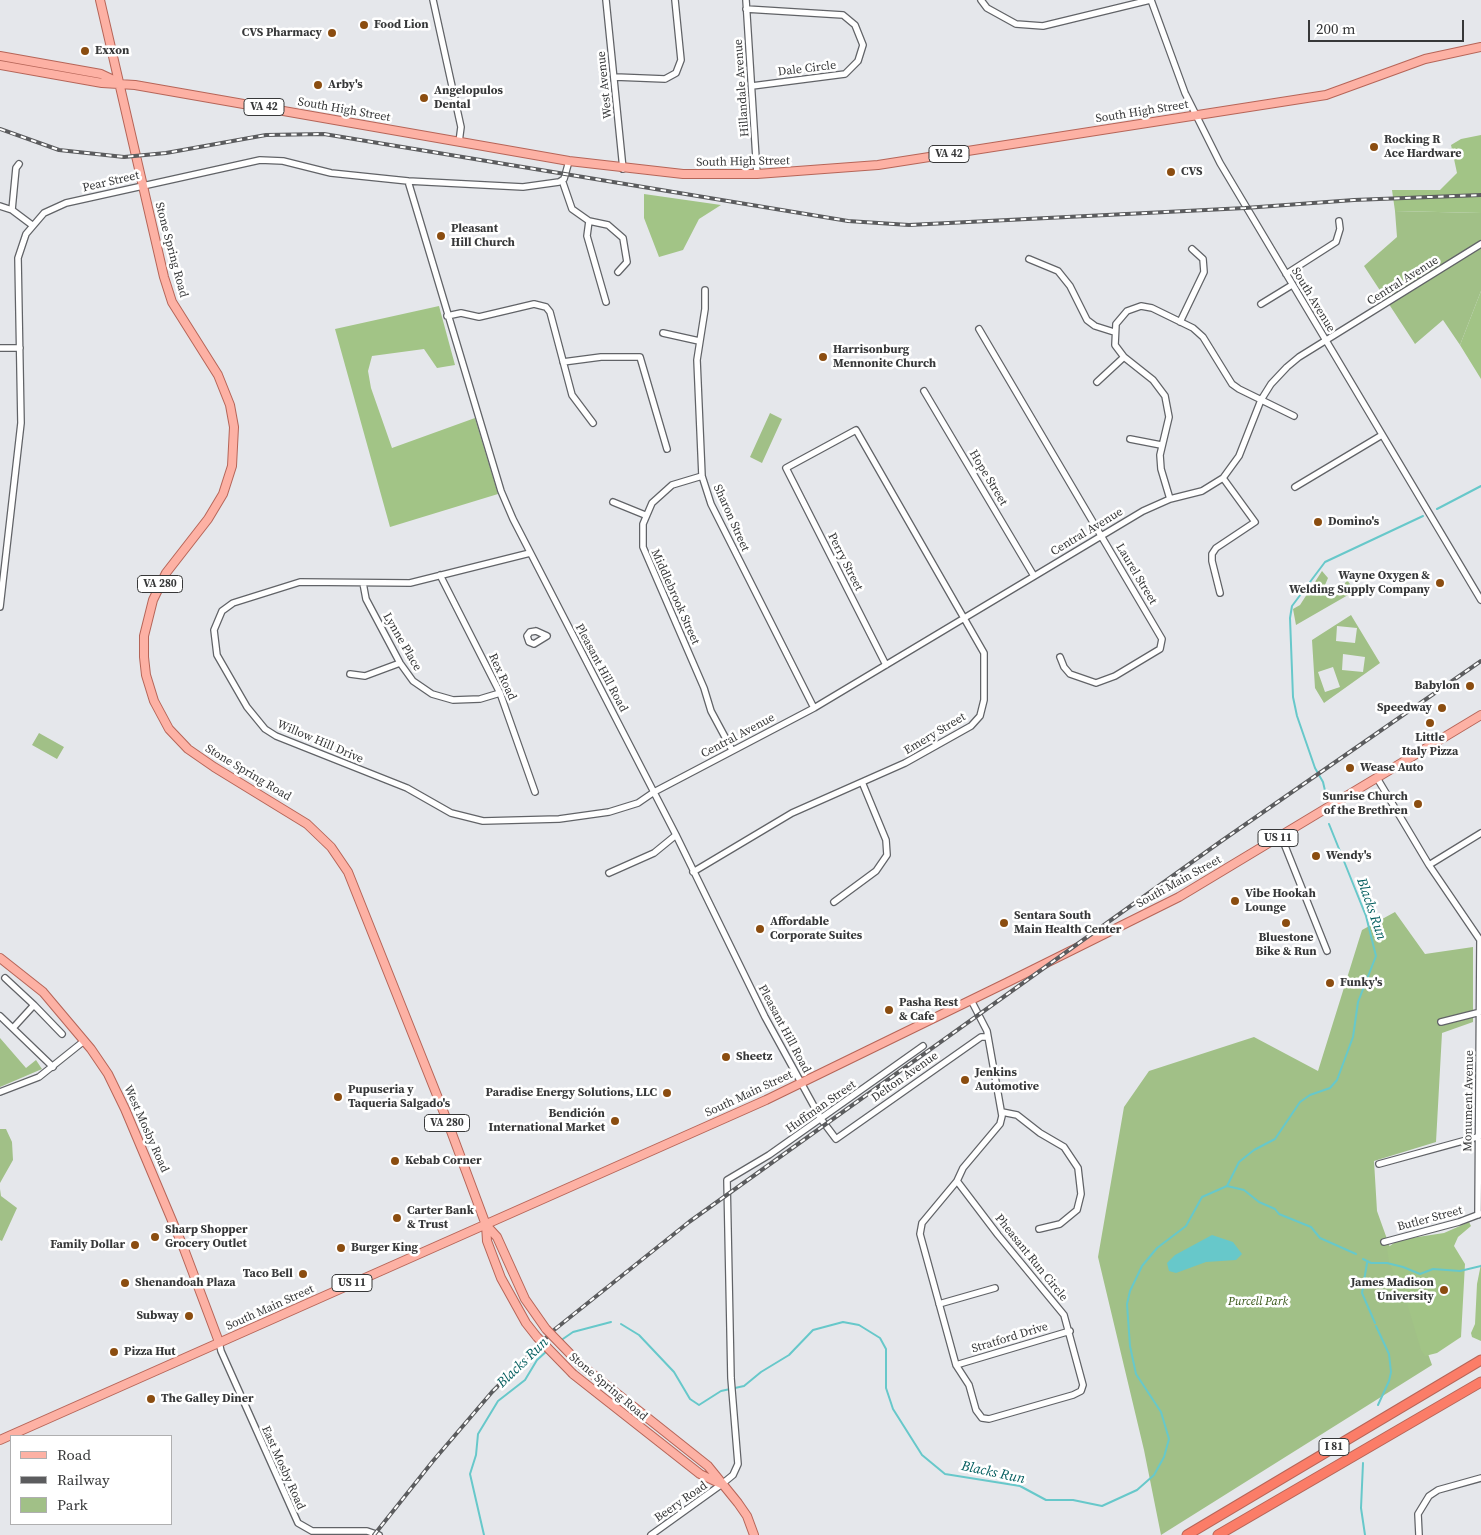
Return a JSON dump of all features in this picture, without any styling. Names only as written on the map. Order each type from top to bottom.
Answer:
[{"type":"highway","name":"I 81","points":[[1187,1535],[1481,1360]]},
{"type":"highway","name":"I 81","points":[[1218,1535],[1481,1382]]},
{"type":"main road","name":"Stone Spring Road","points":[[100,0],[164,277],[172,302],[218,375],[230,405],[234,427],[232,466],[223,494],[208,519],[166,573],[152,600],[144,636],[144,657],[146,675],[154,701],[169,729],[198,758],[293,813],[331,847],[344,866],[358,893],[486,1225],[487,1241],[501,1278],[526,1323],[573,1374],[700,1474],[722,1484]]},
{"type":"main road","name":"South High Street","points":[[0,66],[102,83],[120,83],[623,169],[683,174],[757,174],[878,165],[1326,95],[1425,59],[1481,47]]},
{"type":"main road","name":"VA 42","points":[[0,56],[101,74],[120,83]]},
{"type":"main road","name":"South Main Street","points":[[11,1435],[486,1225],[802,1082],[1159,908],[1481,715]]},
{"type":"main road","name":"West Mosby Road","points":[[0,958],[38,988],[84,1041],[104,1068],[120,1096],[184,1249],[219,1342]]},
{"type":"main road","name":"Stone Spring Road","points":[[486,1225],[497,1237],[525,1298],[546,1330],[581,1366],[708,1466],[747,1516],[754,1535]]},
{"type":"street","points":[[433,0],[461,127],[459,142]]},
{"type":"street","name":"West Avenue","points":[[606,0],[623,169]]},
{"type":"street","points":[[615,77],[665,79],[676,73],[681,60],[675,0]]},
{"type":"street","name":"Hillandale Avenue","points":[[746,0],[757,174]]},
{"type":"street","points":[[981,0],[987,8],[1016,24],[1043,26],[1151,0]]},
{"type":"street","name":"South Avenue","points":[[1151,0],[1195,115],[1223,169],[1481,600]]},
{"type":"street","name":"Dale Circle","points":[[746,9],[843,15],[855,25],[863,45],[858,61],[844,74],[752,86]]},
{"type":"street","name":"Pear Street","points":[[0,607],[21,423],[18,258],[22,242],[32,226],[54,207],[142,185],[260,160],[283,161],[331,173],[408,182],[523,187],[550,184],[562,180]]},
{"type":"street","points":[[569,161],[562,180],[572,209],[589,221],[608,224],[623,238],[627,262],[618,272]]},
{"type":"street","points":[[12,210],[16,168],[19,164]]},
{"type":"street","name":"Pleasant Hill Road","points":[[408,182],[446,316],[501,491],[530,553],[676,835],[765,1016],[821,1119],[836,1139]]},
{"type":"street","points":[[0,206],[12,210],[32,226]]},
{"type":"street","points":[[589,221],[587,236],[606,302]]},
{"type":"street","points":[[1286,274],[1335,243],[1339,237],[1339,221]]},
{"type":"street","name":"Central Avenue","points":[[654,792],[814,708],[1143,511],[1170,499],[1202,491],[1223,478],[1239,456],[1261,400],[1271,384],[1287,368],[1481,244]]},
{"type":"street","points":[[1180,322],[1204,272],[1203,259],[1192,249]]},
{"type":"street","points":[[1029,260],[1049,266],[1060,273],[1070,286],[1088,322],[1114,332]]},
{"type":"street","points":[[1261,304],[1292,285]]},
{"type":"street","name":"Sharon Street","points":[[705,290],[706,309],[697,360],[702,476],[711,504],[814,708]]},
{"type":"street","points":[[446,316],[461,313],[479,317],[540,304],[550,312],[573,398],[593,423]]},
{"type":"street","points":[[1170,499],[1161,470],[1161,445],[1169,417],[1165,396],[1153,380],[1124,357],[1115,345],[1114,332],[1122,315],[1134,307],[1152,308],[1192,328],[1203,338],[1232,384],[1294,416]]},
{"type":"street","name":"Laurel Street","points":[[979,329],[1160,633],[1162,644],[1155,652],[1115,676],[1096,683],[1070,674],[1064,667],[1060,657]]},
{"type":"street","points":[[663,333],[699,341]]},
{"type":"street","points":[[0,348],[20,348]]},
{"type":"street","points":[[563,362],[601,357],[640,357],[667,449]]},
{"type":"street","points":[[1097,382],[1124,357]]},
{"type":"street","name":"Hope Street","points":[[924,391],[1034,576]]},
{"type":"street","name":"Perry Street","points":[[856,430],[786,468],[886,665]]},
{"type":"street","name":"Emery Street","points":[[693,872],[792,813],[905,763],[971,726],[980,716],[984,700],[984,654],[965,617],[856,430]]},
{"type":"street","points":[[1295,487],[1382,435]]},
{"type":"street","points":[[1130,439],[1161,445]]},
{"type":"street","points":[[613,502],[645,515],[652,503],[672,484],[702,476]]},
{"type":"street","points":[[1220,594],[1212,554],[1216,548],[1254,524],[1255,519],[1223,478]]},
{"type":"street","name":"Middlebrook Street","points":[[645,515],[642,537],[644,553],[704,688],[711,711],[732,750]]},
{"type":"street","name":"Willow Hill Drive","points":[[530,553],[410,583],[300,582],[233,603],[222,611],[214,630],[217,655],[247,707],[265,728],[276,736],[407,788],[451,813],[483,821],[559,819],[609,812],[638,803],[654,792]]},
{"type":"street","name":"Rex Road","points":[[440,576],[500,693],[535,792]]},
{"type":"street","name":"Lynne Place","points":[[363,583],[366,598],[400,663],[413,681],[432,694],[453,700],[480,699],[500,693]]},
{"type":"street","points":[[350,674],[365,676],[400,663]]},
{"type":"street","name":"Monument Avenue","points":[[1376,778],[1430,865],[1481,940],[1479,1215]]},
{"type":"street","points":[[834,902],[876,871],[886,855],[886,840],[862,782]]},
{"type":"street","points":[[1430,865],[1481,833]]},
{"type":"street","points":[[609,874],[654,853],[676,835]]},
{"type":"street","points":[[1281,836],[1326,951]]},
{"type":"street","points":[[5,978],[62,1034]]},
{"type":"street","points":[[958,1181],[963,1168],[1000,1124],[1002,1112],[988,1036],[971,1000]]},
{"type":"street","points":[[13,1028],[34,1005]]},
{"type":"street","points":[[1441,1022],[1481,1012]]},
{"type":"street","points":[[0,1016],[53,1067]]},
{"type":"street","name":"Delton Avenue","points":[[836,1139],[981,1037],[988,1036]]},
{"type":"street","points":[[0,1092],[30,1082],[53,1067],[84,1041]]},
{"type":"street","name":"Huffman Street","points":[[722,1484],[733,1475],[738,1464],[731,1378],[727,1180],[769,1155],[923,1046]]},
{"type":"street","points":[[1002,1112],[1018,1115],[1040,1134],[1064,1147],[1078,1168],[1082,1194],[1077,1210],[1060,1224],[1039,1229]]},
{"type":"street","points":[[1379,1164],[1480,1136]]},
{"type":"street","name":"Pheasant Run Circle","points":[[958,1181],[998,1235],[1064,1315],[1084,1385],[1081,1391],[1073,1396],[989,1419],[982,1418],[976,1410],[969,1386],[956,1365],[920,1231],[924,1222],[958,1181]]},
{"type":"street","name":"Butler Street","points":[[1384,1242],[1479,1215]]},
{"type":"street","points":[[940,1304],[995,1288]]},
{"type":"street","name":"Stratford Drive","points":[[956,1365],[1070,1331]]},
{"type":"street","name":"East Mosby Road","points":[[219,1342],[221,1351],[298,1523],[312,1531],[367,1531],[379,1535]]},
{"type":"street","points":[[1419,1535],[1418,1514],[1429,1496],[1438,1490],[1481,1478]]},
{"type":"street","name":"Beery Road","points":[[651,1535],[722,1484]]},
{"type":"green space","points":[[1481,135],[1481,213],[1395,211],[1392,190],[1440,190],[1457,173],[1451,145],[1461,139]]},
{"type":"green space","points":[[644,194],[721,205],[699,219],[683,250],[659,257],[644,218]]},
{"type":"green space","points":[[1395,211],[1481,213],[1481,241],[1414,285],[1481,244],[1481,291],[1460,345],[1443,320],[1415,344],[1364,266],[1397,237]]},
{"type":"green space","points":[[1481,291],[1481,379],[1460,345]]},
{"type":"green space","points":[[439,306],[455,365],[437,368],[424,349],[372,356],[368,371],[371,388],[392,448],[475,418],[498,494],[390,527],[335,329]]},
{"type":"green space","points":[[770,413],[782,419],[762,463],[750,457]]},
{"type":"green space","points":[[1322,571],[1328,578],[1325,585],[1339,593],[1347,580],[1355,591],[1296,625],[1293,609],[1300,605]]},
{"type":"green space","points":[[1351,615],[1380,663],[1324,703],[1315,688],[1312,640]],"holes":[[[1337,626],[1357,628],[1355,643],[1336,641]],[[1343,654],[1365,657],[1363,672],[1342,670]],[[1333,667],[1340,687],[1325,692],[1318,672]]]},
{"type":"green space","points":[[39,733],[64,747],[57,759],[32,745]]},
{"type":"green space","name":"Purcell Park","points":[[1395,912],[1425,954],[1473,947],[1473,1022],[1442,1033],[1436,1142],[1374,1161],[1377,1211],[1432,1365],[1161,1535],[1144,1450],[1098,1257],[1124,1107],[1149,1071],[1254,1037],[1318,1071],[1362,930]]},
{"type":"green space","points":[[0,1038],[26,1068],[36,1060],[42,1069],[0,1087]]},
{"type":"green space","points":[[0,1129],[6,1129],[12,1142],[13,1160],[0,1183]]},
{"type":"green space","points":[[0,1189],[1,1196],[17,1208],[2,1241],[0,1240]]},
{"type":"green space","name":"James Madison University","points":[[1469,1222],[1471,1226],[1458,1237],[1454,1246],[1465,1264],[1461,1337],[1437,1353],[1425,1356],[1421,1350],[1403,1290],[1389,1263],[1387,1248],[1398,1240],[1444,1233]]},
{"type":"green space","points":[[1481,1264],[1481,1341],[1472,1337],[1471,1333],[1475,1324],[1477,1284]]},
{"type":"water","points":[[1212,1235],[1233,1242],[1242,1254],[1236,1260],[1206,1262],[1176,1273],[1169,1271],[1167,1263],[1175,1255]]},
{"type":"waterway","name":"Blacks Run","points":[[1437,509],[1481,486]]},
{"type":"waterway","name":"Blacks Run","points":[[1326,795],[1323,782],[1315,768],[1297,716],[1293,697],[1290,618],[1292,606],[1325,562],[1423,516]]},
{"type":"waterway","name":"Blacks Run","points":[[621,1324],[639,1335],[674,1372],[690,1399],[699,1405],[721,1391],[744,1386],[761,1372],[789,1355],[813,1330],[843,1322],[859,1325],[880,1338],[886,1349],[886,1388],[893,1409],[922,1455],[945,1474],[1020,1486],[1046,1500],[1073,1500],[1102,1506],[1137,1490],[1154,1475],[1164,1457],[1169,1439],[1161,1412],[1136,1374],[1130,1346],[1127,1304],[1130,1291],[1142,1266],[1157,1248],[1186,1226],[1202,1197],[1227,1186],[1239,1162],[1254,1150],[1275,1139],[1300,1102],[1310,1095],[1330,1088],[1337,1080],[1353,1037],[1358,1002],[1376,956],[1366,916],[1329,824]]},
{"type":"waterway","points":[[1227,1186],[1244,1190],[1259,1202],[1275,1209],[1279,1214],[1311,1227],[1320,1238],[1356,1254]]},
{"type":"waterway","points":[[1363,1259],[1371,1263],[1387,1263],[1403,1267],[1420,1274],[1433,1269],[1460,1271],[1481,1266]]},
{"type":"waterway","points":[[1367,1263],[1362,1293],[1375,1323]]},
{"type":"waterway","name":"Blacks Run","points":[[560,1341],[573,1332],[611,1322]]},
{"type":"waterway","points":[[1376,1326],[1389,1354],[1391,1372],[1378,1405]]},
{"type":"waterway","name":"Blacks Run","points":[[484,1535],[470,1474],[476,1455],[478,1434],[498,1401],[525,1380],[537,1360],[548,1350]]},
{"type":"waterway","points":[[1363,1463],[1361,1508],[1365,1535]]},
{"type":"railway","points":[[0,129],[59,150],[124,157],[166,153],[266,135],[324,134],[848,221],[909,225],[1245,208],[1354,200],[1481,195]]},
{"type":"railway","points":[[374,1535],[433,1461],[492,1392],[554,1330],[689,1222],[1220,842],[1481,661]]},
{"type":"place","name":"Food Lion","points":[[364,25]]},
{"type":"place","name":"CVS Pharmacy","points":[[332,33]]},
{"type":"place","name":"Exxon","points":[[85,51]]},
{"type":"place","name":"Arby's","points":[[318,85]]},
{"type":"place","name":"Angelopulos Dental","points":[[424,98]]},
{"type":"place","name":"Rocking R Ace Hardware","points":[[1374,147]]},
{"type":"place","name":"CVS","points":[[1171,172]]},
{"type":"place","name":"Pleasant Hill Church","points":[[441,236]]},
{"type":"place","name":"Harrisonburg Mennonite Church","points":[[823,357]]},
{"type":"place","name":"Domino's","points":[[1318,522]]},
{"type":"place","name":"Wayne Oxygen & Welding Supply Company","points":[[1440,583]]},
{"type":"place","name":"Babylon","points":[[1470,686]]},
{"type":"place","name":"Speedway","points":[[1442,708]]},
{"type":"place","name":"Little Italy Pizza","points":[[1430,723]]},
{"type":"place","name":"Wease Auto","points":[[1350,768]]},
{"type":"place","name":"Sunrise Church of the Brethren","points":[[1418,804]]},
{"type":"place","name":"Wendy's","points":[[1316,856]]},
{"type":"place","name":"Vibe Hookah Lounge","points":[[1235,901]]},
{"type":"place","name":"Sentara South Main Health Center","points":[[1004,923]]},
{"type":"place","name":"Bluestone Bike & Run","points":[[1286,923]]},
{"type":"place","name":"Affordable Corporate Suites","points":[[760,929]]},
{"type":"place","name":"Funky's","points":[[1330,983]]},
{"type":"place","name":"Pasha Rest & Cafe","points":[[889,1010]]},
{"type":"place","name":"Sheetz","points":[[726,1057]]},
{"type":"place","name":"Jenkins Automotive","points":[[965,1080]]},
{"type":"place","name":"Paradise Energy Solutions, LLC","points":[[667,1093]]},
{"type":"place","name":"Pupuseria y Taqueria Salgado's","points":[[338,1097]]},
{"type":"place","name":"Bendición International Market","points":[[615,1121]]},
{"type":"place","name":"Kebab Corner","points":[[395,1161]]},
{"type":"place","name":"Carter Bank & Trust","points":[[397,1218]]},
{"type":"place","name":"Sharp Shopper Grocery Outlet","points":[[155,1237]]},
{"type":"place","name":"Family Dollar","points":[[135,1245]]},
{"type":"place","name":"Burger King","points":[[341,1248]]},
{"type":"place","name":"Taco Bell","points":[[303,1274]]},
{"type":"place","name":"Shenandoah Plaza","points":[[125,1283]]},
{"type":"place","name":"James Madison University","points":[[1444,1290]]},
{"type":"place","name":"Subway","points":[[189,1316]]},
{"type":"place","name":"Pizza Hut","points":[[114,1352]]},
{"type":"place","name":"The Galley Diner","points":[[151,1399]]}]
